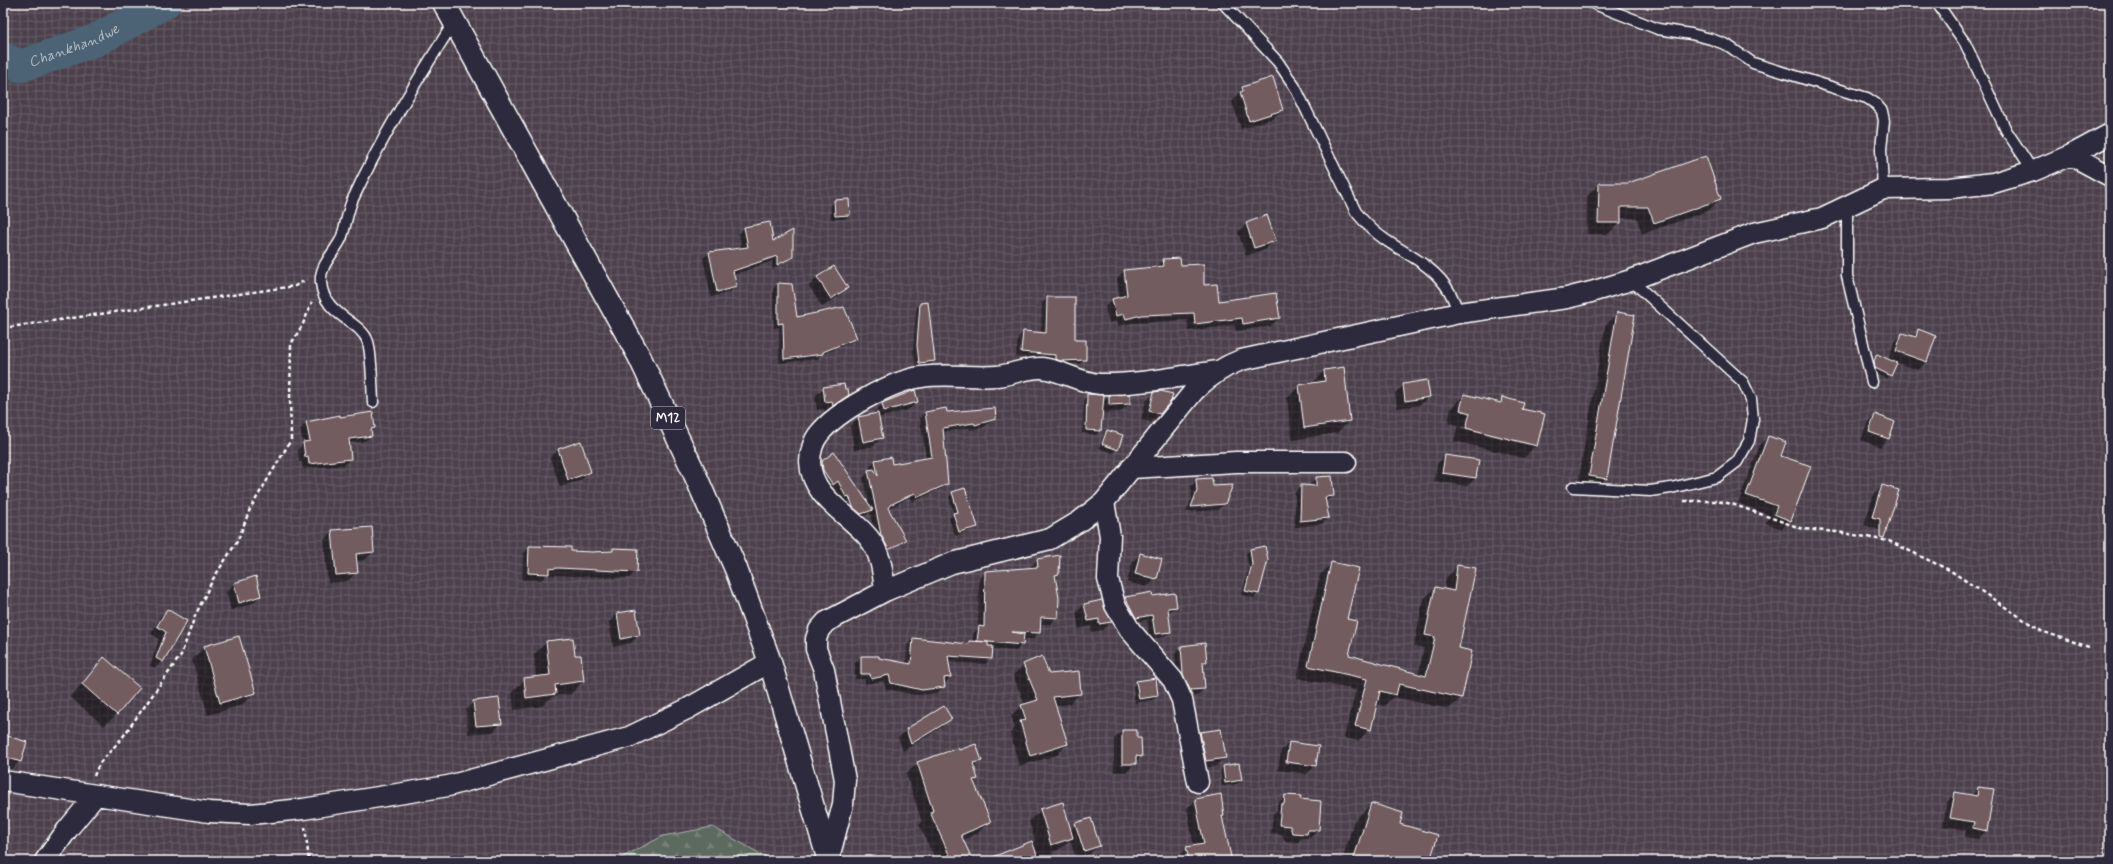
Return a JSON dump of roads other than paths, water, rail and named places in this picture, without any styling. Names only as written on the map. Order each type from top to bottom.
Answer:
[{"type":"highway","name":"M12","points":[[444,3],[639,356],[736,569],[770,662],[829,860]]},
{"type":"street","points":[[829,860],[843,804],[845,780],[816,639],[819,630],[826,622],[885,591],[952,563],[1050,539],[1080,521],[1104,502],[1194,391],[1205,380],[1218,371],[1241,360],[1459,314],[1567,298],[1631,280],[1754,233],[1822,218],[1882,189],[1950,188],[1993,183],[2033,171],[2071,155],[2110,134]]},
{"type":"street","points":[[2071,155],[2110,176]]},
{"type":"street","points":[[885,591],[882,565],[876,549],[868,537],[830,501],[813,475],[810,462],[812,448],[818,435],[828,424],[878,391],[898,382],[921,377],[995,376],[1040,368],[1054,371],[1085,382],[1117,383],[1218,371]]},
{"type":"street","points":[[1131,468],[1236,462],[1346,462]]},
{"type":"street","points":[[1104,502],[1110,536],[1108,579],[1115,605],[1130,630],[1173,680],[1182,700],[1198,782]]},
{"type":"street","points":[[3,781],[209,812],[250,814],[303,809],[448,786],[629,737],[687,709],[770,662]]},
{"type":"street","points":[[45,861],[91,795]]},
{"type":"lane","points":[[1223,3],[1278,62],[1295,87],[1356,212],[1370,228],[1387,241],[1416,258],[1436,274],[1449,291],[1459,314]]},
{"type":"lane","points":[[1592,3],[1658,29],[1691,34],[1711,39],[1727,45],[1753,63],[1867,98],[1876,104],[1882,111],[1884,121],[1881,149],[1882,189]]},
{"type":"lane","points":[[1937,3],[1965,43],[2006,130],[2033,171]]},
{"type":"lane","points":[[374,402],[368,341],[361,332],[332,308],[326,301],[320,282],[327,262],[337,248],[344,231],[346,217],[352,202],[393,118],[454,22]]},
{"type":"lane","points":[[1847,206],[1847,276],[1872,382]]},
{"type":"lane","points":[[1573,487],[1650,491],[1671,488],[1717,477],[1737,462],[1749,441],[1753,420],[1751,399],[1743,382],[1631,280]]},
{"type":"waterway","name":"Chankhandwe","points":[[3,59],[21,66],[96,40],[164,3]]}]
